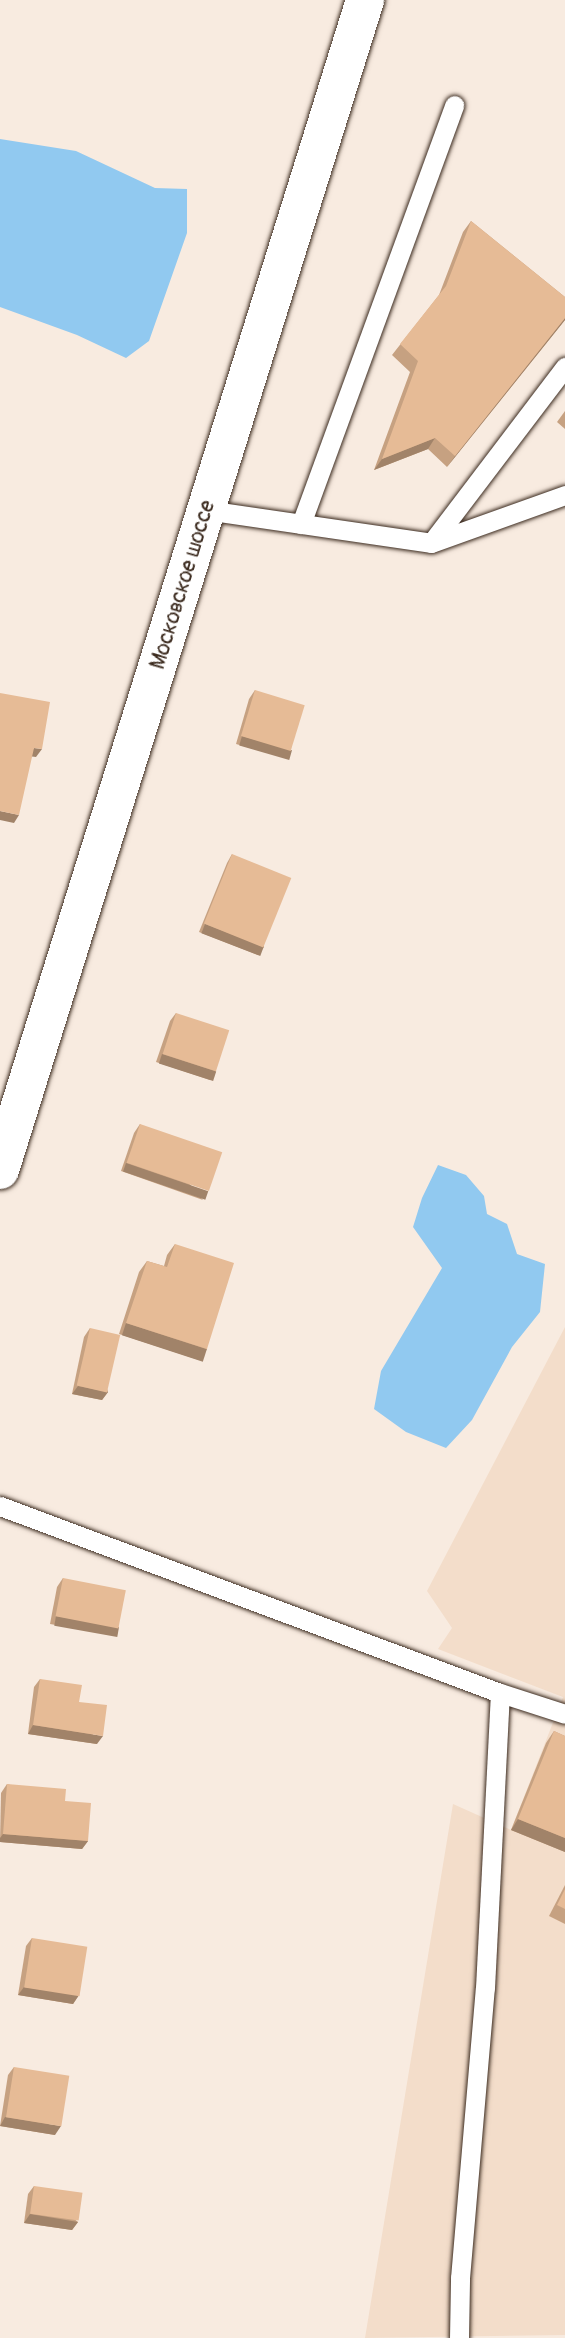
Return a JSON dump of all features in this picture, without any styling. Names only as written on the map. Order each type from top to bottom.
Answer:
[{"type":"main road","name":"Московское шоссе","points":[[0,1170],[365,0]]},
{"type":"lane","points":[[300,524],[454,104]]},
{"type":"lane","points":[[431,543],[565,368]]},
{"type":"lane","points":[[206,510],[431,543],[565,495]]},
{"type":"lane","points":[[0,1506],[499,1693],[565,1714]]},
{"type":"lane","points":[[459,2338],[460,2278],[485,1988],[499,1693]]},
{"type":"shaded area","points":[[565,1327],[565,2335],[365,2338],[453,1804],[511,1830],[563,1697],[438,1649],[452,1628],[427,1591]]},
{"type":"water","points":[[0,139],[76,151],[155,188],[187,189],[187,233],[149,341],[126,358],[77,335],[0,307]]},
{"type":"water","points":[[438,1165],[466,1175],[484,1196],[487,1214],[507,1224],[517,1254],[545,1264],[540,1312],[512,1347],[472,1420],[446,1448],[406,1432],[374,1409],[381,1371],[442,1268],[413,1227],[422,1198]]},
{"type":"building","points":[[471,221],[565,297],[565,318],[455,456],[435,438],[382,459],[418,361],[400,344],[446,286]]},
{"type":"building","points":[[255,690],[305,705],[291,751],[241,736]]},
{"type":"building","points":[[0,693],[50,702],[42,749],[34,748],[19,815],[0,811]]},
{"type":"building","points":[[232,854],[291,878],[263,948],[204,924]]},
{"type":"building","points":[[176,1013],[229,1030],[216,1071],[163,1054]]},
{"type":"building","points":[[140,1124],[222,1152],[209,1191],[127,1163]]},
{"type":"building","points":[[175,1244],[234,1263],[207,1349],[126,1323],[147,1261],[167,1267]]},
{"type":"building","points":[[90,1328],[120,1335],[107,1392],[77,1385]]},
{"type":"building","points":[[63,1578],[126,1590],[118,1628],[56,1616]]},
{"type":"building","points":[[40,1679],[82,1685],[79,1702],[107,1705],[103,1736],[33,1725]]},
{"type":"building","points":[[554,1731],[565,1736],[565,1838],[518,1819]]},
{"type":"building","points":[[7,1784],[66,1789],[65,1801],[91,1803],[88,1841],[3,1834]]},
{"type":"building","points":[[565,1889],[565,1909],[557,1905]]},
{"type":"building","points":[[32,1938],[87,1947],[79,1996],[24,1987]]},
{"type":"building","points":[[14,2067],[69,2076],[61,2126],[6,2117]]},
{"type":"building","points":[[34,2186],[83,2193],[79,2221],[30,2214]]}]
